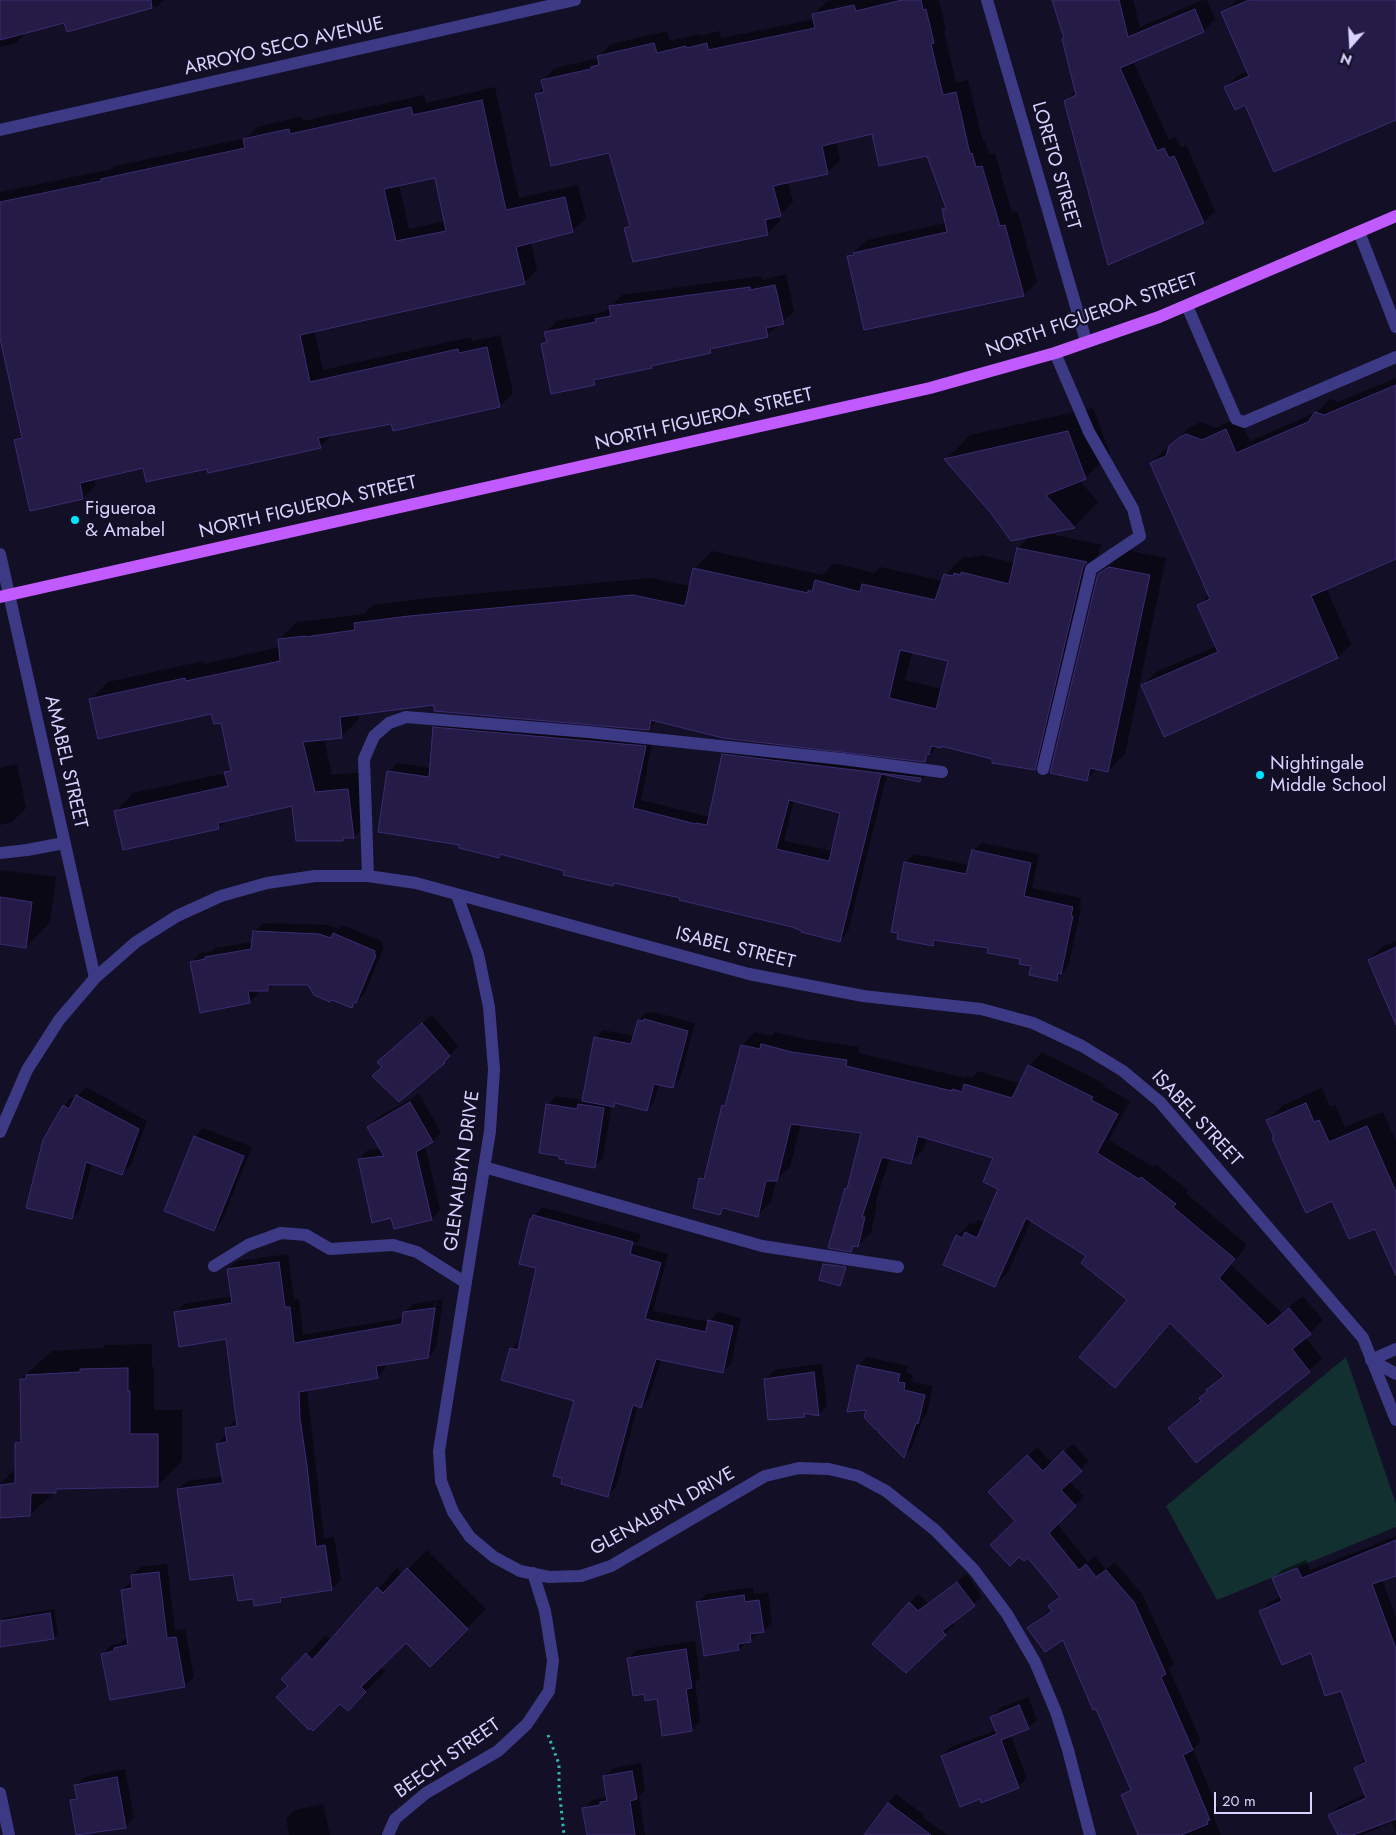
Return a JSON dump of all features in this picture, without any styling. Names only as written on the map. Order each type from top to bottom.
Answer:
[{"type":"main road","name":"NORTH FIGUEROA STREET","points":[[4,596],[930,388],[1055,353],[1159,317],[1396,216]]},
{"type":"street","name":"ARROYO SECO AVENUE","points":[[0,130],[575,0]]},
{"type":"street","name":"LORETO STREET","points":[[987,0],[1086,342]]},
{"type":"street","points":[[1359,232],[1396,327]]},
{"type":"street","points":[[1187,306],[1236,419],[1244,422],[1396,357]]},
{"type":"street","points":[[1043,769],[1091,569],[1140,536],[1133,508],[1089,432],[1055,353]]},
{"type":"street","name":"AMABEL STREET","points":[[0,554],[4,596],[64,842],[94,978]]},
{"type":"street","points":[[368,876],[364,759],[374,736],[388,723],[406,717],[588,732],[842,759],[942,772]]},
{"type":"street","points":[[0,853],[27,850],[64,842]]},
{"type":"street","name":"ISABEL STREET","points":[[0,1132],[27,1070],[59,1020],[94,978],[144,937],[177,916],[221,896],[267,883],[315,876],[368,876],[416,883],[749,974],[863,996],[981,1009],[1033,1023],[1082,1046],[1123,1071],[1160,1102],[1363,1338],[1396,1420]]},
{"type":"street","name":"GLENALBYN DRIVE","points":[[457,894],[478,954],[489,1007],[494,1069],[490,1130],[439,1451],[442,1481],[453,1512],[474,1542],[494,1557],[520,1570],[549,1577],[581,1576],[611,1566],[765,1476],[798,1468],[829,1469],[858,1476],[886,1491],[935,1530],[974,1570],[1007,1614],[1035,1662],[1056,1712],[1090,1835]]},
{"type":"street","points":[[484,1167],[762,1246],[898,1267]]},
{"type":"street","points":[[214,1266],[248,1245],[281,1233],[306,1235],[330,1249],[393,1245],[416,1252],[466,1283]]},
{"type":"street","points":[[1371,1360],[1396,1349]]},
{"type":"street","points":[[1371,1360],[1396,1374]]},
{"type":"street","name":"BEECH STREET","points":[[388,1835],[395,1819],[426,1793],[498,1751],[527,1724],[549,1691],[554,1660],[545,1611],[533,1573]]},
{"type":"street","points":[[0,1794],[9,1835]]},
{"type":"path","points":[[541,1703],[544,1727],[559,1764],[559,1788],[564,1835]]},
{"type":"green space","points":[[1346,1357],[1396,1504],[1396,1527],[1217,1600],[1166,1506]]},
{"type":"building","points":[[0,0],[151,0],[152,8],[67,32],[64,23],[0,40]]},
{"type":"building","points":[[902,0],[921,0],[923,10],[926,9],[934,43],[931,44],[943,95],[956,92],[970,154],[972,153],[976,167],[982,166],[1000,226],[1005,225],[1024,296],[864,330],[847,256],[854,255],[853,253],[947,232],[942,209],[946,208],[927,156],[879,166],[872,134],[822,146],[828,174],[773,186],[781,216],[765,220],[768,235],[633,262],[624,228],[630,226],[609,153],[551,166],[535,94],[544,92],[541,80],[591,69],[591,67],[599,65],[597,56],[654,43],[657,53],[707,43],[708,50],[815,28],[812,14],[854,5],[856,11]]},
{"type":"building","points":[[1052,0],[1119,0],[1128,37],[1195,9],[1204,32],[1120,68],[1157,151],[1164,148],[1169,158],[1174,156],[1204,223],[1108,265],[1064,101],[1076,95],[1062,39],[1064,38]]},
{"type":"building","points":[[1249,0],[1396,0],[1396,120],[1274,172],[1245,105],[1235,110],[1224,87],[1249,76],[1221,12]]},
{"type":"building","points":[[482,100],[506,210],[565,197],[573,232],[516,247],[525,284],[300,335],[310,382],[458,349],[459,353],[487,347],[500,407],[393,431],[391,424],[318,438],[321,448],[208,473],[207,469],[146,482],[143,468],[80,483],[83,499],[30,511],[14,440],[22,438],[0,338],[0,202],[245,148],[243,139],[289,129],[290,134],[411,107],[413,115]],"holes":[[[435,178],[446,231],[396,241],[384,189]]]},
{"type":"building","points":[[775,285],[784,324],[766,328],[768,337],[710,349],[711,353],[594,380],[595,385],[551,394],[541,344],[547,342],[544,332],[596,322],[595,319],[611,316],[609,306],[750,287],[750,290]]},
{"type":"building","points":[[1396,385],[1396,559],[1311,596],[1338,658],[1164,737],[1141,685],[1218,652],[1197,605],[1210,599],[1150,463],[1166,456],[1169,446],[1186,434],[1202,440],[1226,429],[1236,453],[1308,422],[1315,412],[1324,415]]},
{"type":"building","points":[[1068,431],[1086,479],[1046,495],[1075,528],[1011,541],[990,512],[944,459]]},
{"type":"building","points":[[1017,548],[1087,562],[1083,567],[1035,770],[992,763],[992,759],[941,746],[941,748],[931,746],[925,762],[723,738],[651,720],[649,730],[434,711],[434,705],[340,717],[342,738],[303,742],[315,792],[348,789],[354,838],[343,838],[343,841],[296,841],[292,806],[218,823],[219,829],[123,850],[114,811],[228,786],[224,772],[231,771],[221,723],[214,724],[211,714],[98,739],[89,699],[185,678],[186,681],[280,661],[278,639],[355,630],[354,623],[633,595],[685,606],[693,568],[808,593],[808,590],[812,592],[815,580],[860,592],[862,584],[935,600],[944,574],[953,576],[954,573],[961,575],[961,572],[1009,584]],"holes":[[[900,650],[948,661],[936,709],[889,698]]]},
{"type":"building","points":[[1109,567],[1150,575],[1108,772],[1090,768],[1087,781],[1050,773],[1098,574]]},
{"type":"building","points":[[433,727],[646,746],[633,808],[696,824],[707,825],[722,754],[921,778],[920,782],[881,774],[840,942],[801,932],[792,927],[679,900],[680,898],[614,883],[613,886],[563,875],[564,871],[500,854],[499,858],[459,848],[459,845],[378,832],[387,771],[429,777]],"holes":[[[789,800],[840,813],[829,861],[776,849]]]},
{"type":"building","points":[[972,850],[1031,863],[1024,896],[1073,907],[1071,916],[1073,916],[1061,974],[1058,973],[1057,981],[1029,975],[1031,966],[1019,964],[1020,959],[987,953],[988,948],[934,940],[933,946],[897,939],[898,933],[891,932],[904,862],[966,874]]},
{"type":"building","points":[[0,897],[32,902],[26,948],[0,944]]},
{"type":"building","points":[[253,931],[319,934],[331,938],[333,933],[375,951],[374,955],[376,955],[356,1003],[354,1002],[352,1008],[332,1000],[330,1002],[314,995],[308,985],[268,985],[268,991],[248,991],[250,1003],[200,1013],[190,962],[205,959],[205,957],[251,949]]},
{"type":"building","points":[[1396,947],[1396,1025],[1368,960]]},
{"type":"building","points":[[644,1019],[688,1031],[673,1088],[654,1084],[647,1111],[615,1103],[614,1107],[582,1101],[594,1037],[631,1044],[638,1020],[644,1021]]},
{"type":"building","points":[[422,1023],[450,1056],[445,1063],[399,1102],[372,1076],[382,1067],[377,1062]]},
{"type":"building","points":[[761,1044],[792,1052],[847,1060],[846,1066],[952,1091],[952,1089],[962,1092],[964,1084],[1012,1098],[1028,1065],[1093,1097],[1091,1100],[1118,1114],[1097,1153],[1139,1179],[1141,1177],[1176,1204],[1173,1207],[1235,1259],[1219,1278],[1268,1326],[1289,1308],[1311,1334],[1292,1349],[1310,1372],[1196,1463],[1168,1428],[1201,1401],[1199,1398],[1207,1392],[1206,1390],[1224,1376],[1170,1323],[1115,1388],[1079,1357],[1127,1300],[1081,1263],[1086,1256],[1026,1218],[995,1287],[943,1265],[956,1235],[962,1238],[965,1232],[977,1238],[998,1189],[983,1182],[993,1158],[918,1136],[911,1164],[882,1157],[862,1217],[865,1217],[858,1247],[853,1246],[851,1252],[828,1248],[845,1188],[847,1189],[861,1133],[791,1124],[777,1181],[766,1181],[758,1217],[723,1208],[720,1215],[693,1208],[699,1178],[704,1179],[722,1105],[725,1106],[741,1045],[760,1049]]},
{"type":"building","points":[[76,1095],[139,1129],[122,1175],[86,1162],[72,1219],[26,1208],[43,1140],[63,1105],[69,1109]]},
{"type":"building","points":[[410,1102],[433,1142],[416,1152],[432,1220],[394,1229],[391,1218],[372,1223],[358,1159],[384,1156],[367,1127]]},
{"type":"building","points":[[1306,1103],[1314,1122],[1319,1120],[1329,1142],[1367,1126],[1396,1192],[1396,1276],[1375,1229],[1349,1239],[1332,1201],[1306,1213],[1272,1138],[1274,1137],[1266,1120]]},
{"type":"building","points":[[546,1104],[577,1109],[578,1104],[604,1108],[595,1168],[565,1163],[566,1160],[559,1159],[559,1156],[539,1153]]},
{"type":"building","points":[[194,1136],[244,1156],[214,1231],[164,1211]]},
{"type":"building","points":[[533,1215],[633,1242],[630,1254],[661,1263],[645,1319],[706,1332],[708,1320],[733,1326],[723,1373],[656,1359],[641,1408],[633,1405],[608,1497],[561,1484],[562,1478],[553,1476],[574,1401],[501,1380],[510,1348],[518,1350],[536,1268],[519,1264],[530,1219],[532,1219]]},
{"type":"building","points":[[279,1262],[285,1307],[290,1307],[294,1343],[402,1324],[403,1312],[435,1308],[428,1358],[376,1366],[378,1378],[299,1392],[300,1418],[316,1547],[325,1545],[332,1590],[280,1598],[281,1602],[254,1606],[253,1599],[238,1601],[233,1575],[190,1580],[177,1489],[223,1483],[216,1444],[227,1442],[225,1428],[237,1426],[226,1339],[179,1347],[174,1312],[232,1303],[227,1269]]},
{"type":"building","points":[[823,1264],[846,1267],[840,1286],[819,1280]]},
{"type":"building","points":[[857,1365],[900,1374],[898,1382],[905,1383],[904,1390],[925,1395],[918,1424],[916,1423],[904,1458],[878,1432],[879,1430],[875,1429],[864,1417],[866,1410],[847,1412]]},
{"type":"building","points":[[128,1368],[130,1434],[158,1434],[158,1487],[56,1489],[56,1493],[31,1493],[30,1516],[0,1518],[0,1485],[15,1483],[15,1443],[21,1442],[20,1379],[26,1379],[26,1375],[80,1372],[80,1369]]},
{"type":"building","points":[[814,1372],[819,1416],[804,1413],[805,1417],[768,1420],[764,1379]]},
{"type":"building","points":[[1063,1451],[1082,1471],[1061,1490],[1076,1506],[1049,1533],[1079,1570],[1086,1564],[1096,1577],[1106,1570],[1134,1602],[1166,1674],[1161,1677],[1193,1750],[1183,1755],[1210,1820],[1207,1821],[1208,1824],[1181,1835],[1138,1835],[1121,1795],[1131,1790],[1096,1709],[1093,1710],[1063,1640],[1045,1652],[1027,1628],[1052,1611],[1048,1606],[1060,1597],[1028,1558],[1024,1561],[1019,1557],[1010,1566],[990,1545],[1015,1521],[988,1492],[1027,1455],[1043,1471]]},
{"type":"building","points":[[1396,1540],[1396,1576],[1372,1584],[1396,1649],[1396,1819],[1353,1835],[1338,1835],[1328,1815],[1366,1798],[1354,1768],[1366,1762],[1341,1691],[1325,1696],[1311,1653],[1282,1665],[1259,1611],[1282,1601],[1272,1578],[1297,1568],[1302,1578]]},
{"type":"building","points":[[407,1568],[468,1629],[430,1667],[406,1643],[361,1687],[366,1692],[348,1711],[340,1704],[313,1731],[311,1728],[309,1730],[276,1697],[288,1686],[281,1679],[306,1653],[312,1660],[377,1587],[383,1593]]},
{"type":"building","points":[[159,1572],[167,1638],[176,1637],[185,1687],[110,1700],[101,1654],[114,1651],[114,1648],[128,1645],[121,1590],[132,1588],[131,1575]]},
{"type":"building","points":[[957,1582],[975,1606],[942,1631],[946,1635],[906,1673],[872,1644],[909,1602],[918,1611]]},
{"type":"building","points":[[744,1595],[745,1602],[759,1600],[764,1632],[750,1634],[751,1642],[738,1644],[739,1650],[704,1656],[696,1602]]},
{"type":"building","points":[[50,1613],[54,1639],[0,1647],[0,1621]]},
{"type":"building","points":[[686,1649],[692,1688],[686,1689],[692,1731],[662,1736],[657,1699],[645,1701],[644,1694],[633,1696],[627,1658]]},
{"type":"building","points":[[1019,1705],[1029,1729],[1001,1740],[1019,1788],[981,1803],[980,1799],[960,1807],[941,1756],[997,1734],[990,1717]]},
{"type":"building","points":[[632,1771],[637,1799],[630,1801],[635,1835],[587,1835],[582,1808],[600,1805],[600,1802],[607,1801],[603,1776]]},
{"type":"building","points":[[117,1777],[126,1828],[76,1835],[70,1800],[77,1799],[74,1785]]},
{"type":"building","points":[[888,1803],[931,1835],[864,1835]]},
{"type":"place","name":"Figueroa & Amabel","points":[[75,520]]},
{"type":"place","name":"Nightingale Middle School","points":[[1260,775]]}]
